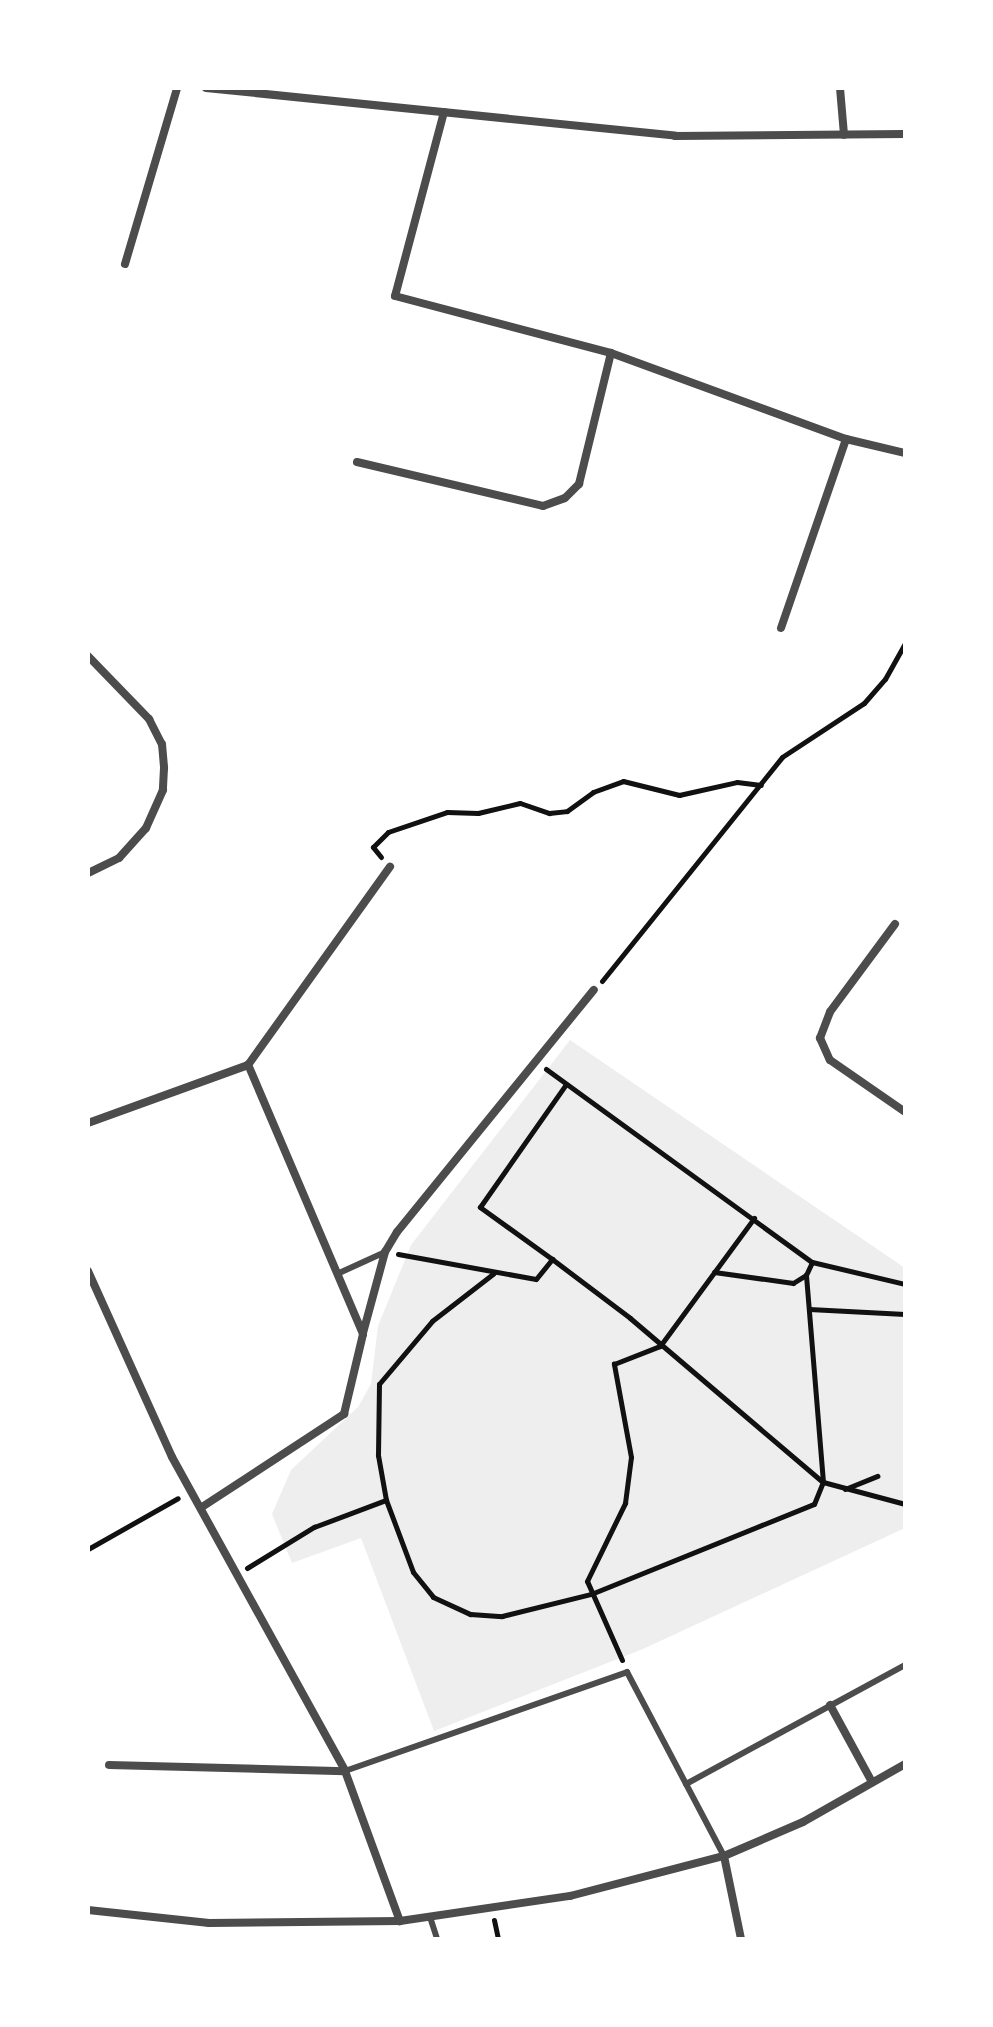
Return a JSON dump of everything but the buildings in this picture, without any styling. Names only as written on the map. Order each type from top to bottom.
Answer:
[{"type":"street","points":[[125,264],[177,88]]},
{"type":"street","points":[[206,88],[675,136],[905,134]]},
{"type":"street","points":[[840,88],[844,135]]},
{"type":"street","points":[[444,112],[395,296],[611,353],[846,439],[905,453]]},
{"type":"street","points":[[357,462],[543,506],[565,498],[579,484],[611,353]]},
{"type":"street","points":[[781,628],[846,439]]},
{"type":"street","points":[[88,656],[149,719],[162,744],[164,768],[163,790],[146,828],[119,858],[88,873]]},
{"type":"street","points":[[88,1123],[248,1065],[390,867]]},
{"type":"street","points":[[895,924],[830,1012],[820,1038],[830,1060],[905,1112]]},
{"type":"street","points":[[202,1507],[344,1414],[385,1252],[539,1064],[594,990]]},
{"type":"street","points":[[248,1065],[363,1334]]},
{"type":"street","points":[[88,1271],[192,1490],[345,1771],[400,1921]]},
{"type":"street","points":[[830,1705],[872,1782]]},
{"type":"street","points":[[88,1910],[209,1923],[400,1921],[570,1896],[724,1856],[803,1822],[905,1764]]},
{"type":"street","points":[[109,1765],[345,1771]]},
{"type":"street","points":[[724,1856],[741,1939]]},
{"type":"lane","points":[[337,1274],[385,1252]]},
{"type":"lane","points":[[686,1784],[905,1665]]},
{"type":"lane","points":[[345,1771],[627,1672],[724,1856]]},
{"type":"lane","points":[[430,1917],[437,1939]]},
{"type":"path","points":[[594,990],[782,757],[864,703],[885,679],[905,643]]},
{"type":"path","points":[[390,867],[373,847],[388,832],[447,812],[478,813],[520,803],[549,813],[567,811],[593,792],[623,781],[679,795],[737,782],[761,785]]},
{"type":"path","points":[[539,1064],[812,1262],[905,1284]]},
{"type":"path","points":[[566,1084],[480,1207],[552,1259],[823,1482],[905,1504]]},
{"type":"path","points":[[627,1672],[587,1581],[625,1503],[631,1457],[614,1364],[660,1346],[754,1218]]},
{"type":"path","points":[[385,1252],[536,1279],[552,1259]]},
{"type":"path","points":[[494,1273],[432,1321],[379,1384],[378,1455],[386,1500],[413,1572],[433,1597],[470,1614],[502,1616],[591,1594],[814,1504],[823,1482],[806,1275],[812,1262]]},
{"type":"path","points":[[714,1272],[793,1283],[806,1275]]},
{"type":"path","points":[[809,1309],[905,1314]]},
{"type":"path","points":[[844,1489],[878,1476]]},
{"type":"path","points":[[88,1549],[192,1490]]},
{"type":"path","points":[[237,1573],[314,1527],[386,1500]]},
{"type":"shaded area","points":[[570,1040],[905,1268],[905,1528],[643,1649],[434,1731],[361,1538],[292,1563],[272,1514],[291,1470],[358,1407],[371,1384],[378,1326],[411,1245]]}]
